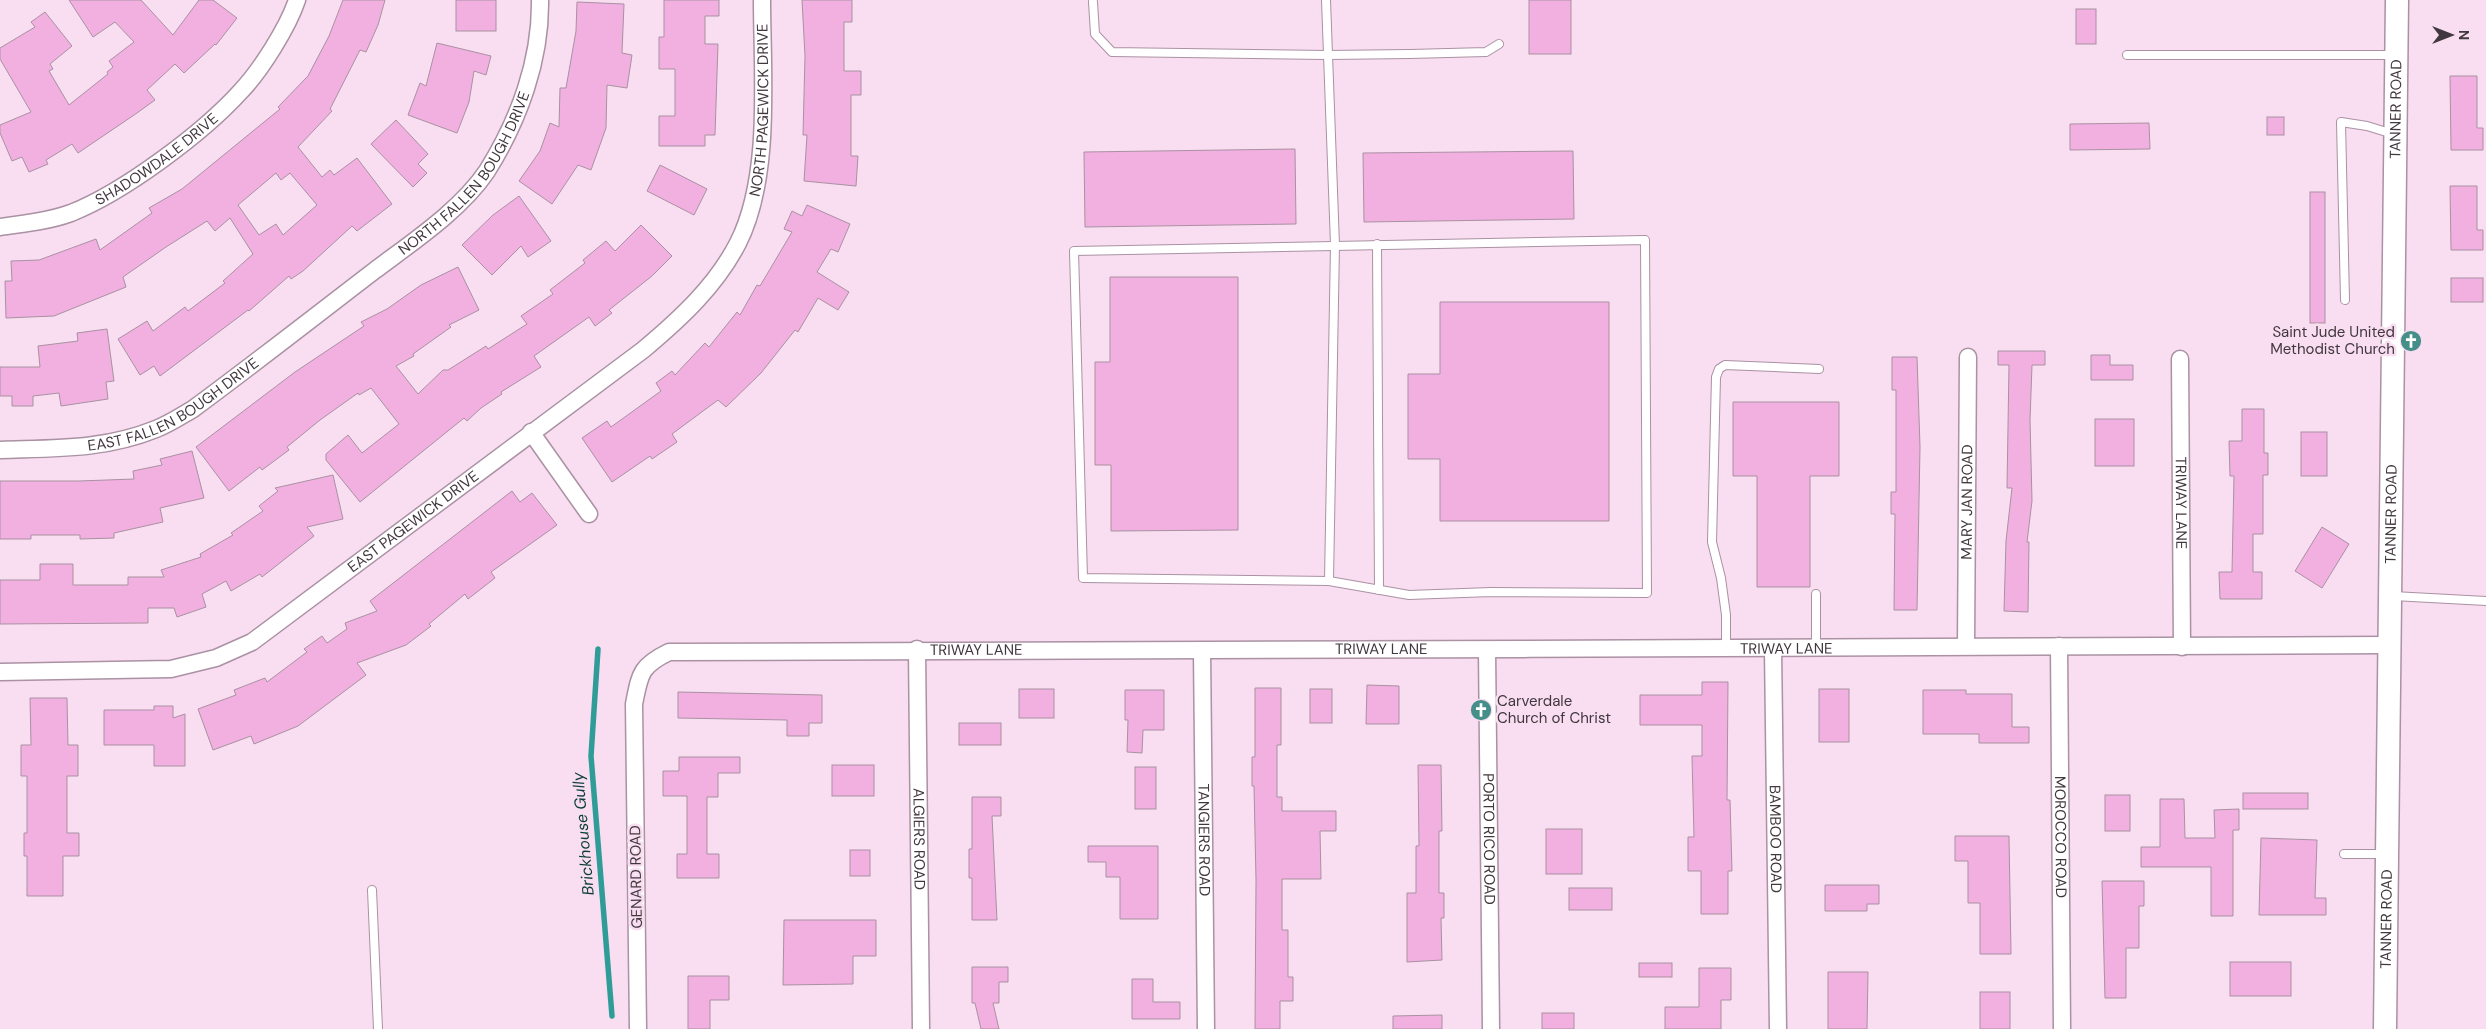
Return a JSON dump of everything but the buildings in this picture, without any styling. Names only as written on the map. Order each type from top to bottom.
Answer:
[{"type":"main road","name":"TANNER ROAD","points":[[2385,1029],[2396,0]]},
{"type":"street","name":"SHADOWDALE DRIVE","points":[[0,227],[30,223],[70,213],[110,193],[151,167],[204,125],[242,91],[268,56],[297,0]]},
{"type":"street","name":"NORTH FALLEN BOUGH DRIVE","points":[[326,309],[426,231],[466,197],[486,172],[503,142],[525,91],[536,55],[540,0]]},
{"type":"street","name":"NORTH PAGEWICK DRIVE","points":[[747,219],[755,194],[762,135],[762,0]]},
{"type":"street","name":"EAST PAGEWICK DRIVE","points":[[0,672],[171,670],[216,658],[252,642],[643,350],[675,323],[712,284],[739,242],[747,219]]},
{"type":"street","name":"EAST FALLEN BOUGH DRIVE","points":[[0,450],[88,447],[128,439],[158,429],[193,409],[326,309]]},
{"type":"street","name":"MARY JAN ROAD","points":[[1966,646],[1968,358]]},
{"type":"street","name":"TRIWAY LANE","points":[[2180,358],[2182,648]]},
{"type":"street","points":[[531,432],[589,514]]},
{"type":"street","name":"TRIWAY LANE","points":[[635,725],[634,704],[639,680],[651,661],[669,652],[917,649],[1202,651],[1773,649],[1966,646],[2182,648],[2389,645]]},
{"type":"street","name":"MOROCCO ROAD","points":[[2059,646],[2062,1029]]},
{"type":"street","name":"ALGIERS ROAD","points":[[917,649],[921,1029]]},
{"type":"street","name":"BAMBOO ROAD","points":[[1773,649],[1778,1029]]},
{"type":"street","name":"PORTO RICO ROAD","points":[[1487,650],[1491,1029]]},
{"type":"street","name":"TANGIERS ROAD","points":[[1202,651],[1206,1029]]},
{"type":"street","name":"GENARD ROAD","points":[[635,725],[638,1029]]},
{"type":"lane","points":[[1326,0],[1335,245],[1330,581]]},
{"type":"lane","points":[[1093,2],[1095,34],[1112,52],[1327,55],[1486,52],[1499,44]]},
{"type":"lane","points":[[2127,55],[2396,55]]},
{"type":"lane","points":[[2345,300],[2341,122],[2367,126],[2395,134]]},
{"type":"lane","points":[[1645,240],[1647,593],[1491,592],[1409,596],[1330,581],[1083,578],[1074,251],[1335,245],[1645,240]]},
{"type":"lane","points":[[1377,244],[1379,590]]},
{"type":"lane","points":[[1726,649],[1726,615],[1721,578],[1712,542],[1716,377],[1719,369],[1725,365],[1819,369]]},
{"type":"lane","points":[[1816,594],[1816,648]]},
{"type":"lane","points":[[2390,596],[2486,601]]},
{"type":"lane","points":[[2344,854],[2386,854]]},
{"type":"lane","points":[[372,890],[378,1029]]},
{"type":"waterway","name":"Brickhouse Gully","points":[[598,649],[591,756],[612,1016]]},
{"type":"place","name":"Saint Jude United Methodist Church","points":[[2411,341]]},
{"type":"place","name":"Carverdale Church of Christ","points":[[1481,710]]}]
